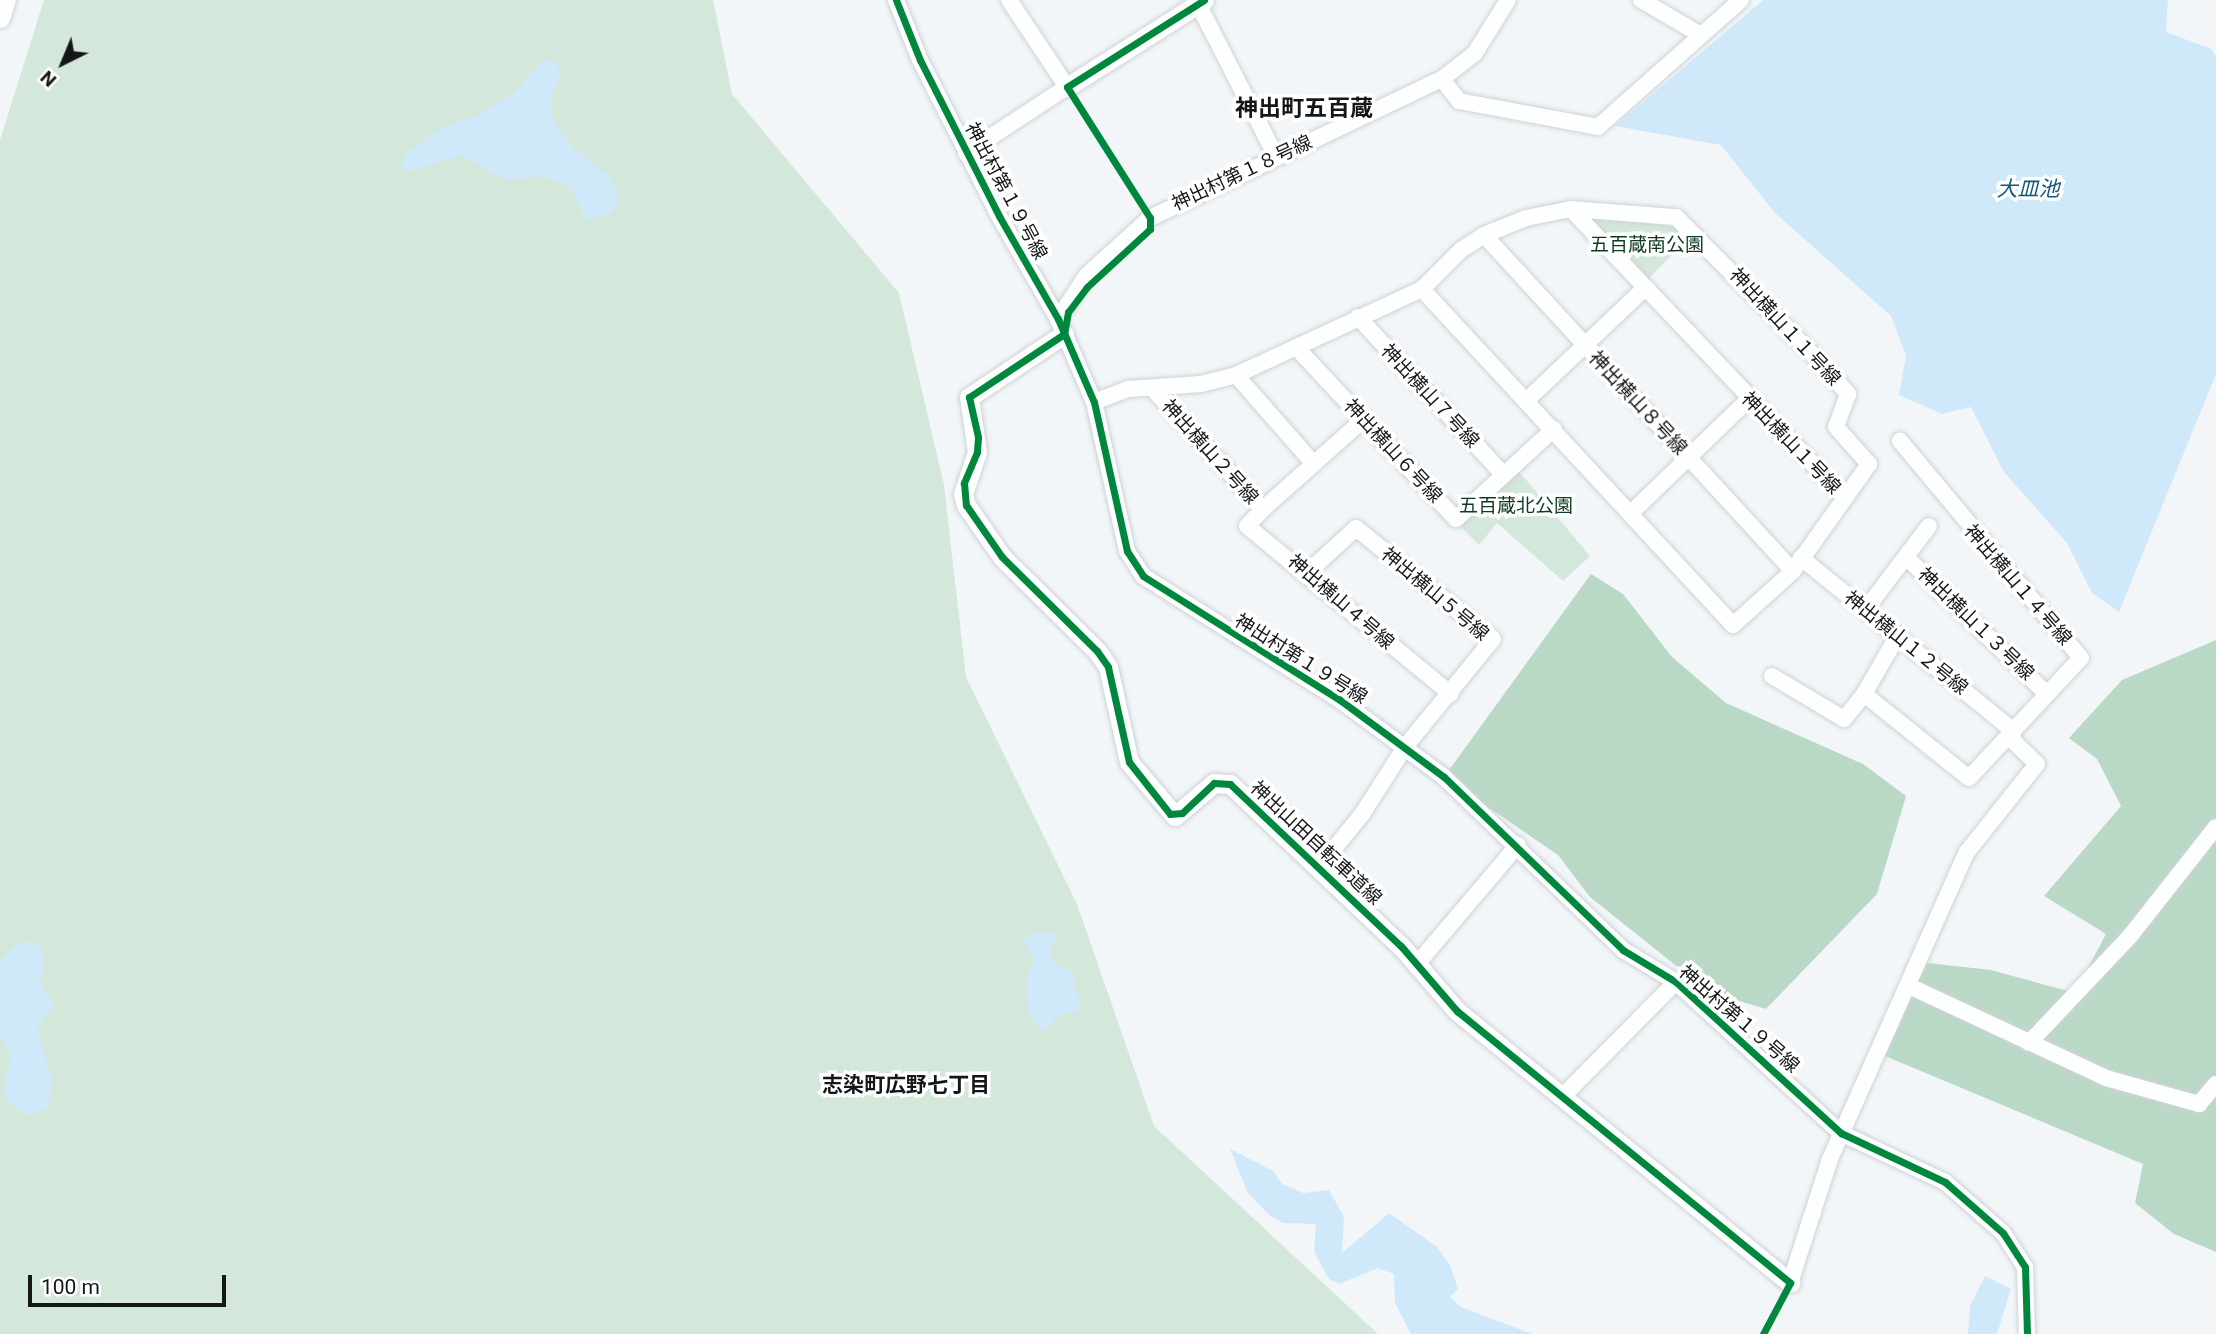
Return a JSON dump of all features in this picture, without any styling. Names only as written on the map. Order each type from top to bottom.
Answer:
[{"type":"main road","points":[[0,18],[6,0]]},
{"type":"main road","points":[[1067,87],[1199,1]]},
{"type":"main road","name":"神出山田自転車道線","points":[[1061,327],[969,397],[978,437],[977,452],[964,483],[966,505],[1002,557],[1097,651],[1108,667],[1129,762],[1170,814],[1182,813],[1222,780],[1320,866],[1417,964],[1457,1011],[1790,1283]]},
{"type":"street","name":"神出村第１９号線","points":[[896,0],[967,153],[1061,327],[1094,402],[1127,551],[1143,576],[1340,700],[1405,747],[1518,845],[1623,950],[1676,982],[1841,1133],[1945,1182],[2003,1233],[2025,1267],[2027,1334]]},
{"type":"street","points":[[967,153],[1067,87],[1009,0]]},
{"type":"street","name":"神出村第１８号線","points":[[1061,327],[1086,276],[1150,218],[1442,79],[1475,53],[1508,0]]},
{"type":"street","points":[[1642,0],[1701,35]]},
{"type":"street","points":[[1442,79],[1459,101],[1598,127],[1741,0]]},
{"type":"street","points":[[1199,1],[1276,156]]},
{"type":"street","points":[[1094,402],[1128,389],[1201,384],[1236,375],[1422,289],[1461,250],[1484,235],[1526,218],[1571,209]]},
{"type":"street","name":"神出横山１号線","points":[[1422,289],[1733,625],[1797,565],[1845,498],[1749,400],[1571,209]]},
{"type":"street","name":"神出横山１１号線","points":[[1571,209],[1676,217],[1820,362],[1848,394],[1836,427],[1870,464],[1845,498]]},
{"type":"street","name":"神出横山８号線","points":[[1484,235],[1689,458],[1797,565]]},
{"type":"street","points":[[1527,400],[1644,289]]},
{"type":"street","name":"神出横山７号線","points":[[1358,317],[1503,474]]},
{"type":"street","name":"神出横山６号線","points":[[1296,347],[1456,519],[1554,429]]},
{"type":"street","points":[[1236,375],[1314,464]]},
{"type":"street","name":"神出横山２号線","points":[[1152,388],[1263,509],[1363,419]]},
{"type":"street","points":[[1631,513],[1749,400]]},
{"type":"street","name":"神出横山１４号線","points":[[1864,694],[1969,778],[2045,692],[2081,658],[1900,441]]},
{"type":"street","name":"神出横山４号線","points":[[1263,509],[1247,526],[1308,572],[1335,600],[1451,694]]},
{"type":"street","points":[[1866,609],[1929,526]]},
{"type":"street","name":"神出横山５号線","points":[[1308,572],[1356,528],[1493,639],[1451,694],[1405,747],[1363,813],[1320,866]]},
{"type":"street","name":"神出横山１３号線","points":[[1906,556],[2045,692]]},
{"type":"street","name":"神出横山１２号線","points":[[1797,565],[1866,609],[1898,635],[2011,729],[2014,742],[2037,764],[1967,852],[1909,986]]},
{"type":"street","points":[[1772,676],[1844,719],[1864,694],[1898,635]]},
{"type":"street","points":[[2029,1043],[2130,935],[2216,827]]},
{"type":"street","points":[[1417,964],[1518,845]]},
{"type":"street","points":[[1563,1096],[1676,982]]},
{"type":"street","points":[[1790,1283],[1841,1133],[1909,986],[2106,1078],[2199,1104],[2216,1084]]},
{"type":"green space","points":[[44,0],[713,0],[732,94],[899,293],[944,485],[966,677],[1077,904],[1154,1126],[1378,1334],[0,1334],[0,140]]},
{"type":"green space","name":"五百蔵南公園","points":[[1596,213],[1675,227],[1688,239],[1648,279],[1589,221]]},
{"type":"green space","name":"五百蔵北公園","points":[[1517,469],[1590,556],[1563,581],[1497,523],[1479,545],[1460,526]]},
{"type":"green space","points":[[1591,574],[1623,594],[1672,657],[1726,703],[1863,764],[1906,796],[1877,894],[1766,1009],[1709,992],[1590,897],[1558,855],[1444,777]]},
{"type":"green space","points":[[2216,640],[2216,1252],[2174,1234],[2135,1203],[2143,1164],[1885,1056],[1927,963],[1991,970],[2075,993],[2106,934],[2044,896],[2121,806],[2097,759],[2069,738],[2122,680]]},
{"type":"water","name":"大皿池","points":[[1763,0],[2168,0],[2166,32],[2211,49],[2216,56],[2216,374],[2119,612],[2092,593],[2067,543],[2004,472],[1971,407],[1942,414],[1899,395],[1906,355],[1891,316],[1774,212],[1721,145],[1615,126]]},
{"type":"water","points":[[543,60],[554,61],[561,73],[552,95],[552,118],[573,148],[611,178],[619,202],[610,214],[586,220],[571,189],[558,181],[542,176],[504,180],[462,155],[410,171],[401,166],[406,154],[441,128],[476,116],[514,94]]},
{"type":"water","points":[[1055,932],[1058,936],[1051,946],[1052,957],[1058,967],[1071,970],[1080,1007],[1076,1012],[1061,1013],[1043,1032],[1029,1014],[1026,981],[1035,960],[1023,940],[1033,933]]},
{"type":"water","points":[[30,941],[42,947],[44,969],[39,981],[55,1006],[36,1026],[53,1082],[47,1108],[24,1115],[6,1099],[4,1089],[11,1054],[0,1036],[0,961],[16,945]]},
{"type":"water","points":[[1230,1149],[1273,1171],[1282,1184],[1303,1193],[1329,1190],[1344,1217],[1342,1253],[1389,1213],[1437,1247],[1450,1265],[1458,1289],[1450,1297],[1461,1307],[1533,1334],[1411,1334],[1395,1303],[1394,1274],[1378,1268],[1339,1284],[1329,1279],[1314,1252],[1316,1224],[1283,1223],[1270,1216],[1248,1193]]},
{"type":"water","points":[[1985,1276],[2011,1289],[1997,1334],[1968,1334],[1970,1306]]},
{"type":"cycle path","points":[[896,0],[920,60],[999,216],[1058,319],[1094,402],[1127,551],[1143,576],[1340,700],[1444,777],[1623,950],[1676,982],[1841,1133],[1945,1182],[2003,1233],[2025,1267],[2027,1334]]},
{"type":"cycle path","points":[[1204,0],[1067,87],[1150,218],[1150,229],[1087,287],[1068,312],[1064,334],[969,397],[978,437],[977,452],[964,483],[966,505],[1002,557],[1097,651],[1108,667],[1129,762],[1170,814],[1182,813],[1214,783],[1230,784],[1401,946],[1457,1011],[1790,1283],[1763,1334]]},
{"type":"district","name":"神出町五百蔵","points":[[1304,109]]},
{"type":"district","name":"志染町広野七丁目","points":[[906,1085]]}]
